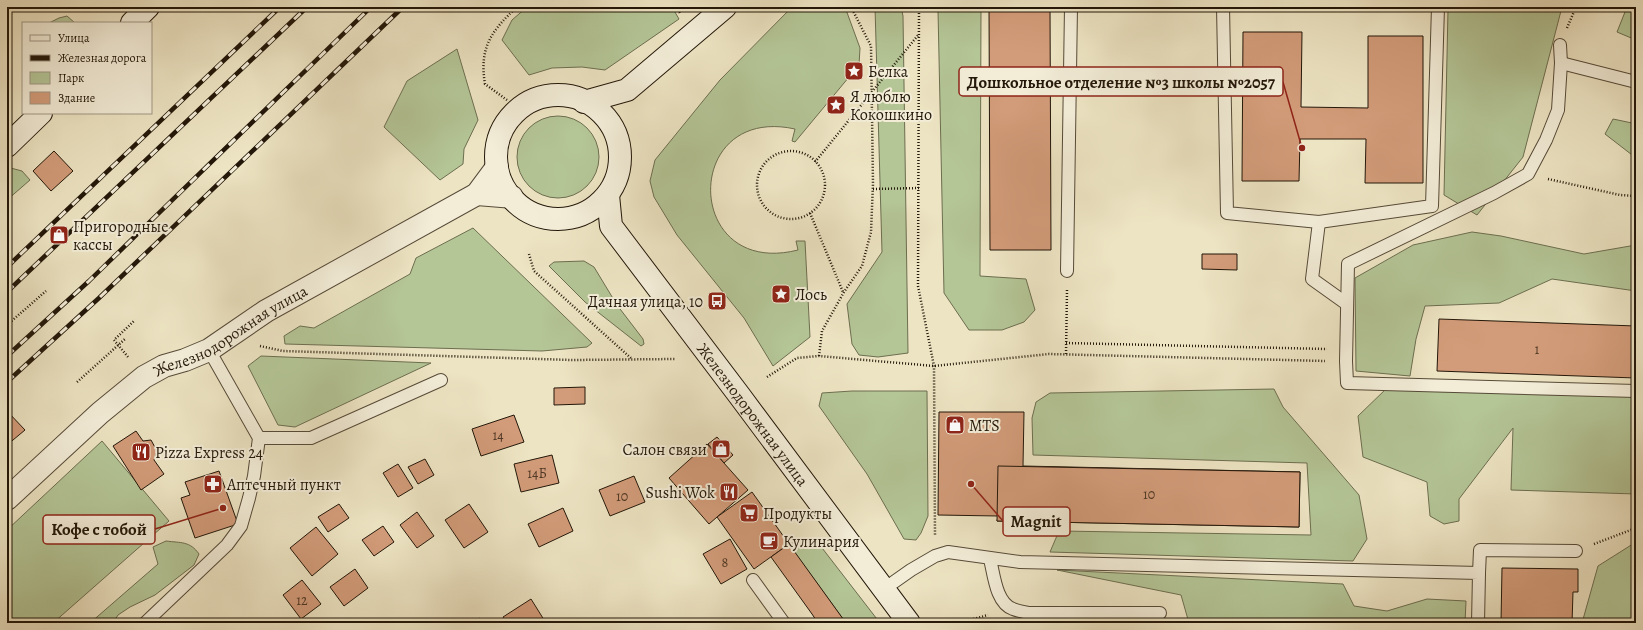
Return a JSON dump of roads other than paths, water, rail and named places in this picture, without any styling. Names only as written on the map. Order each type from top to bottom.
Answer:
[{"type":"street","points":[[133,22],[148,7]]},
{"type":"street","points":[[584,102],[627,90],[725,7]]},
{"type":"street","points":[[615,132],[627,90]]},
{"type":"street","points":[[559,95],[579,98],[596,107],[609,122],[615,132],[618,139],[621,158],[618,177],[608,195],[594,208],[577,217],[558,220],[538,217],[521,207],[508,193],[499,176],[496,157],[499,138],[508,120],[522,106],[540,98],[559,95]]},
{"type":"street","points":[[7,146],[40,114]]},
{"type":"street","name":"Железнодорожная улица","points":[[7,499],[100,413],[144,378],[164,366],[185,360],[209,350],[266,311],[477,194],[497,167]]},
{"type":"street","points":[[477,194],[512,197]]},
{"type":"street","points":[[577,217],[611,226],[608,195]]},
{"type":"street","name":"Железнодорожная улица","points":[[611,226],[909,623]]},
{"type":"lane","points":[[1067,271],[1071,7]]},
{"type":"lane","points":[[1223,7],[1227,213],[1319,222],[1432,206],[1438,7]]},
{"type":"lane","points":[[1560,45],[1561,64],[1558,110],[1546,140],[1528,174],[1494,193],[1348,264],[1346,355],[1347,382],[1636,391]]},
{"type":"lane","points":[[1561,64],[1636,82]]},
{"type":"lane","points":[[1319,222],[1312,279],[1347,304]]},
{"type":"lane","points":[[145,623],[227,545],[241,526],[254,476],[259,438],[209,350]]},
{"type":"lane","points":[[259,438],[311,438],[441,380]]},
{"type":"lane","points":[[1478,623],[1480,550],[1576,551]]},
{"type":"lane","points":[[884,589],[911,570],[935,556],[948,552],[1020,562],[1479,573]]},
{"type":"lane","points":[[990,559],[996,585],[1003,602],[1012,609],[1028,613],[1160,613]]},
{"type":"lane","points":[[753,580],[784,623]]},
{"type":"railway","points":[[7,267],[280,7]]},
{"type":"railway","points":[[7,292],[307,7]]},
{"type":"railway","points":[[7,356],[89,281],[371,7]]},
{"type":"railway","points":[[7,382],[99,298],[403,7]]},
{"type":"place","name":"Белка","points":[[854,71]]},
{"type":"place","name":"Я люблю Кокошкино","points":[[836,105]]},
{"type":"place","name":"Дошкольное отделение №3 школы №2057","points":[[1302,148]]},
{"type":"place","name":"Пригородные кассы","points":[[59,235]]},
{"type":"place","name":"Лось","points":[[781,294]]},
{"type":"place","name":"Дачная улица, 10","points":[[717,301]]},
{"type":"place","name":"MTS","points":[[955,425]]},
{"type":"place","name":"Салон связи","points":[[721,449]]},
{"type":"place","name":"Pizza Express 24","points":[[141,452]]},
{"type":"place","name":"Аптечный пункт","points":[[213,484]]},
{"type":"place","name":"Magnit","points":[[971,484]]},
{"type":"place","name":"Sushi Wok","points":[[729,492]]},
{"type":"place","name":"Кофе с тобой","points":[[223,508]]},
{"type":"place","name":"Продукты","points":[[749,513]]},
{"type":"place","name":"Кулинария","points":[[769,541]]}]
